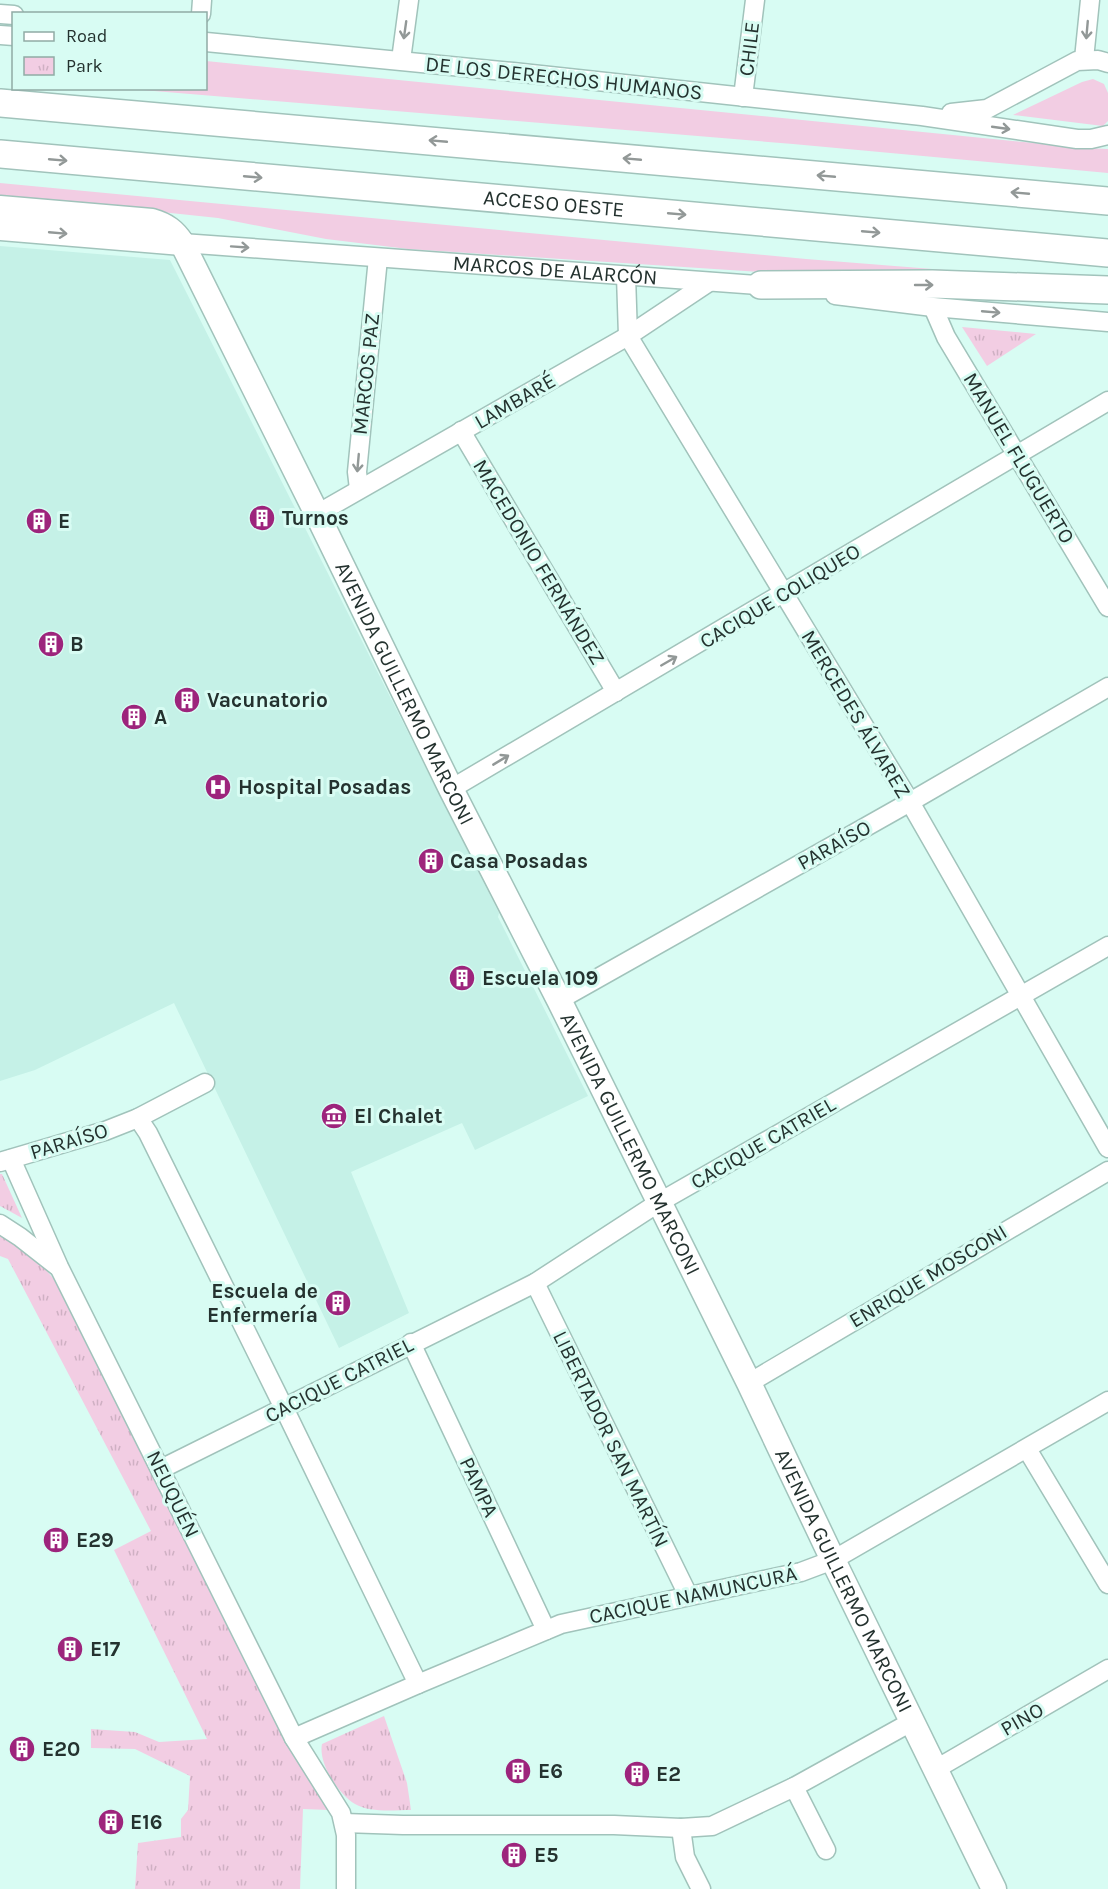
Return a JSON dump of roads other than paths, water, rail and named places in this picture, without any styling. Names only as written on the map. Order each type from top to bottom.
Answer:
[{"type":"highway","points":[[0,103],[1108,201]]},
{"type":"highway","name":"ACCESO OESTE","points":[[0,154],[1108,253]]},
{"type":"highway","points":[[761,285],[932,285],[1108,290]]},
{"type":"main road","name":"AVENIDA GUILLERMO MARCONI","points":[[0,208],[152,221],[174,232],[182,243],[318,514],[451,789],[559,1000],[749,1383],[994,1889]]},
{"type":"main road","name":"MARCOS DE ALARCÓN","points":[[0,228],[182,243]]},
{"type":"street","points":[[400,60],[409,0]]},
{"type":"street","name":"CHILE","points":[[743,97],[755,0]]},
{"type":"street","points":[[1090,0],[1100,57]]},
{"type":"street","name":"DE LOS DERECHOS HUMANOS","points":[[207,42],[400,60],[922,116],[1077,139],[1108,135]]},
{"type":"street","name":"DE LOS DERECHOS HUMANOS","points":[[922,116],[987,109],[1077,61],[1100,57]]},
{"type":"street","name":"MARCOS DE ALARCÓN","points":[[182,243],[761,285],[933,307],[1108,322]]},
{"type":"street","name":"MARCOS PAZ","points":[[359,489],[357,472],[378,258]]},
{"type":"street","name":"MERCEDES ÁLVAREZ","points":[[626,276],[628,336],[910,802],[1108,1148]]},
{"type":"street","name":"LAMBARÉ","points":[[318,514],[628,336],[709,282]]},
{"type":"street","name":"MANUEL FLUGUERTO","points":[[933,307],[946,337],[1108,608]]},
{"type":"street","name":"CACIQUE COLIQUEO","points":[[451,789],[1108,401]]},
{"type":"street","name":"MACEDONIO FERNÁNDEZ","points":[[461,431],[616,692]]},
{"type":"street","name":"PARAÍSO","points":[[559,1000],[910,802],[1108,687]]},
{"type":"street","name":"CACIQUE CATRIEL","points":[[161,1469],[535,1283],[658,1203],[1108,946]]},
{"type":"street","name":"PARAÍSO","points":[[5,1161],[105,1131],[138,1118],[205,1083]]},
{"type":"street","points":[[138,1118],[148,1133],[418,1684]]},
{"type":"street","name":"NEUQUÉN","points":[[5,1161],[294,1738],[341,1813],[344,1823]]},
{"type":"street","name":"ENRIQUE MOSCONI","points":[[749,1383],[1108,1171]]},
{"type":"street","points":[[0,1224],[59,1267]]},
{"type":"street","name":"LIBERTADOR SAN MARTÍN","points":[[535,1283],[688,1595]]},
{"type":"street","name":"PAMPA","points":[[411,1343],[546,1630]]},
{"type":"street","name":"CACIQUE NAMUNCURÁ","points":[[294,1738],[561,1624],[801,1572],[833,1560],[1108,1401]]},
{"type":"street","points":[[1027,1449],[1108,1584]]},
{"type":"street","name":"PINO","points":[[936,1769],[1108,1669]]},
{"type":"street","points":[[346,1889],[344,1823],[614,1825],[681,1828],[712,1826],[794,1787],[913,1721]]},
{"type":"street","points":[[794,1787],[826,1850]]},
{"type":"street","points":[[681,1828],[685,1857],[701,1889]]},
{"type":"place","name":"Turnos","points":[[262,518]]},
{"type":"place","name":"E","points":[[39,521]]},
{"type":"place","name":"B","points":[[51,644]]},
{"type":"place","name":"Vacunatorio","points":[[187,700]]},
{"type":"place","name":"A","points":[[134,717]]},
{"type":"place","name":"Hospital Posadas","points":[[218,787]]},
{"type":"place","name":"Casa Posadas","points":[[431,861]]},
{"type":"place","name":"Escuela 109","points":[[462,978]]},
{"type":"place","name":"El Chalet","points":[[334,1116]]},
{"type":"place","name":"Escuela de Enfermería","points":[[338,1303]]},
{"type":"place","name":"E29","points":[[56,1540]]},
{"type":"place","name":"E17","points":[[70,1649]]},
{"type":"place","name":"E20","points":[[22,1749]]},
{"type":"place","name":"E6","points":[[518,1771]]},
{"type":"place","name":"E2","points":[[637,1774]]},
{"type":"place","name":"E16","points":[[111,1822]]},
{"type":"place","name":"E5","points":[[514,1855]]}]
